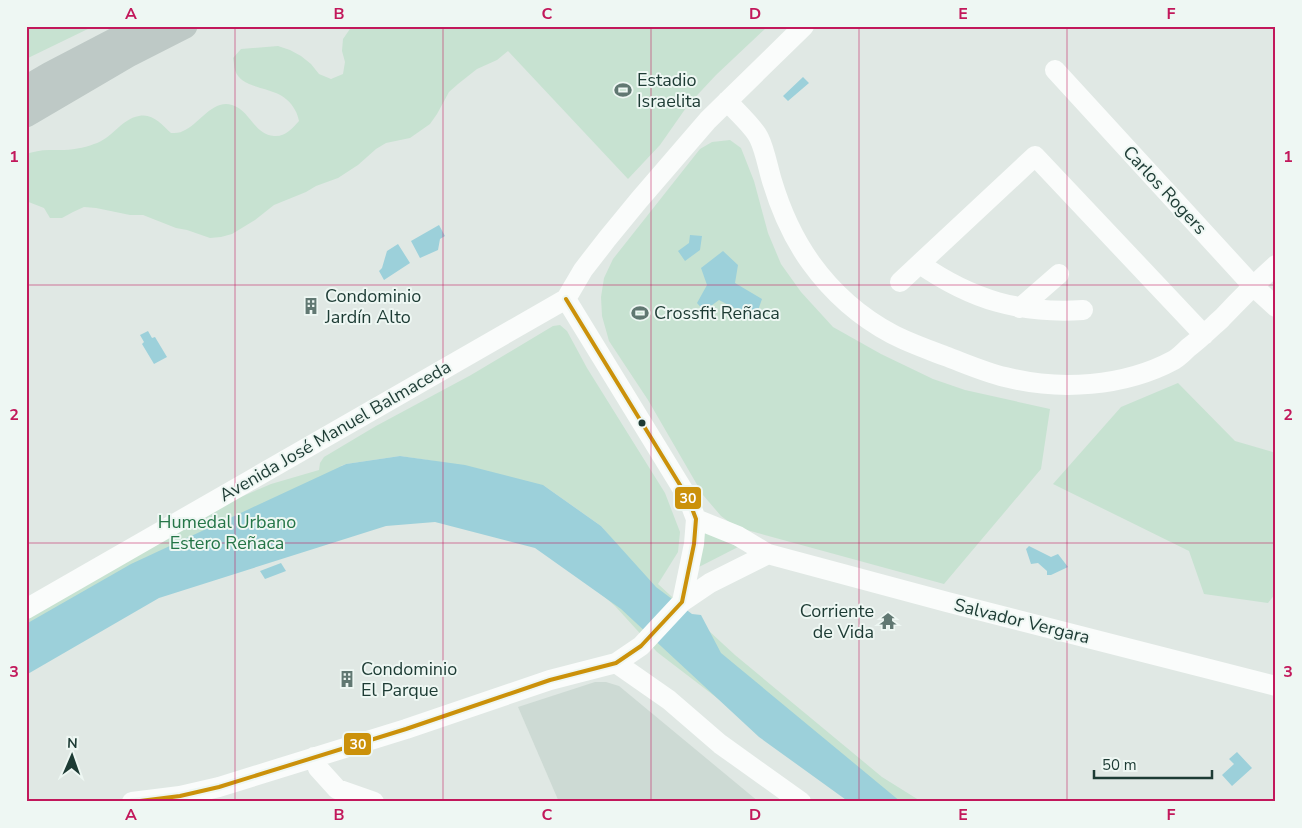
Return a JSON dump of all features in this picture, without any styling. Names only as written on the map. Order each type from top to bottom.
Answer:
[{"type":"main road","points":[[26,88],[142,26]]},
{"type":"main road","points":[[26,115],[137,51],[185,26]]},
{"type":"street","points":[[677,606],[694,544],[696,520],[688,498],[566,298],[607,239],[708,120],[804,26]]},
{"type":"street","name":"Carlos Rogers","points":[[1055,70],[1253,286],[1276,307]]},
{"type":"street","points":[[743,85],[746,108],[759,138],[782,210],[811,264],[825,281],[856,310],[893,334],[984,371],[1004,377],[1044,384],[1065,385],[1109,381],[1154,369],[1175,359],[1204,335],[1276,265]]},
{"type":"street","points":[[727,102],[759,138]]},
{"type":"street","points":[[708,120],[729,120],[743,126],[759,138]]},
{"type":"street","points":[[900,282],[1035,156],[1204,335]]},
{"type":"street","points":[[920,264],[964,290],[1001,304],[1020,308],[1055,311],[1083,310]]},
{"type":"street","points":[[1020,308],[1059,274]]},
{"type":"street","name":"Avenida José Manuel Balmaceda","points":[[26,609],[566,298]]},
{"type":"street","name":"Salvador Vergara","points":[[696,520],[738,536],[768,554],[1276,686]]},
{"type":"street","points":[[132,802],[197,793],[406,729],[550,680],[616,663],[641,646],[677,606],[710,583],[768,554]]},
{"type":"street","points":[[616,663],[668,700],[720,744],[801,802]]},
{"type":"street","points":[[314,757],[318,768],[337,789],[374,802]]},
{"type":"shaded area","points":[[595,682],[606,682],[619,686],[759,802],[559,802],[518,707]]},
{"type":"green space","points":[[26,26],[94,26],[26,59]]},
{"type":"green space","points":[[352,26],[768,26],[716,75],[688,105],[660,145],[628,179],[508,51],[497,60],[477,69],[458,84],[449,92],[430,124],[410,138],[386,143],[338,178],[274,205],[255,220],[232,234],[210,238],[176,228],[143,215],[130,215],[96,208],[84,207],[62,218],[50,218],[44,208],[26,201],[26,154],[43,150],[82,148],[106,138],[127,121],[139,116],[149,116],[161,123],[171,133],[177,133],[189,128],[212,109],[225,104],[238,108],[267,135],[278,136],[285,134],[299,121],[289,101],[281,95],[254,86],[239,77],[235,70],[233,58],[241,49],[278,46],[301,56],[319,74],[331,79],[343,74],[345,62],[342,51],[343,39]]},
{"type":"green space","points":[[730,140],[741,148],[754,181],[768,233],[781,264],[801,292],[833,327],[881,354],[933,379],[965,390],[1050,409],[1041,469],[944,584],[736,527],[721,516],[703,495],[648,400],[609,341],[602,316],[601,297],[604,278],[613,259],[700,149],[712,142]]},
{"type":"green space","points":[[560,325],[567,331],[587,368],[665,493],[680,532],[678,552],[658,584],[735,655],[882,777],[922,802],[853,802],[657,652],[615,606],[536,536],[429,508],[231,561],[26,663],[26,607],[173,526],[271,484],[319,470],[320,463],[324,457],[376,426],[471,375],[553,326]],"holes":[[[400,456],[434,461],[341,466],[346,464]],[[543,485],[601,526],[625,554]]]},
{"type":"green space","points":[[1178,383],[1235,441],[1276,453],[1276,593],[1268,603],[1204,594],[1189,551],[1053,484],[1121,407]]},
{"type":"green space","points":[[704,530],[738,547],[697,568]]},
{"type":"water","points":[[803,77],[809,83],[788,101],[783,96]]},
{"type":"water","points":[[439,225],[445,236],[440,239],[438,250],[420,258],[411,241]]},
{"type":"water","points":[[690,235],[702,236],[700,250],[685,261],[678,251],[689,243]]},
{"type":"water","points":[[398,244],[410,263],[384,280],[379,271],[382,268],[387,251]]},
{"type":"water","points":[[723,251],[738,265],[735,283],[762,299],[755,319],[719,300],[704,311],[697,303],[707,285],[701,268]]},
{"type":"water","points":[[148,331],[152,338],[155,337],[167,357],[154,364],[142,344],[144,342],[140,335]]},
{"type":"water","name":"Humedal Urbano Estero Reñaca","points":[[400,456],[465,465],[543,485],[601,526],[656,587],[692,614],[701,615],[721,653],[901,802],[849,802],[759,737],[621,609],[535,548],[435,522],[386,526],[159,598],[26,675],[26,624],[131,564],[346,464]]},
{"type":"water","points":[[1029,546],[1051,557],[1058,554],[1068,567],[1047,575],[1047,571],[1038,563],[1031,564],[1026,549]]},
{"type":"water","points":[[281,563],[286,571],[265,579],[260,571]]},
{"type":"water","points":[[1237,752],[1252,768],[1232,786],[1222,775],[1234,764],[1229,759]]},
{"type":"transit line","name":"30","points":[[132,802],[180,796],[219,787],[406,729],[550,680],[616,663],[641,646],[682,602],[694,544],[696,519],[688,498],[566,299]]},
{"type":"place","name":"Estadio Israelita","points":[[623,90]]},
{"type":"place","name":"Condominio Jardín Alto","points":[[311,306]]},
{"type":"place","name":"Crossfit Reñaca","points":[[640,313]]},
{"type":"place","name":"Corriente de Vida","points":[[888,621]]},
{"type":"place","name":"Condominio El Parque","points":[[347,679]]}]
